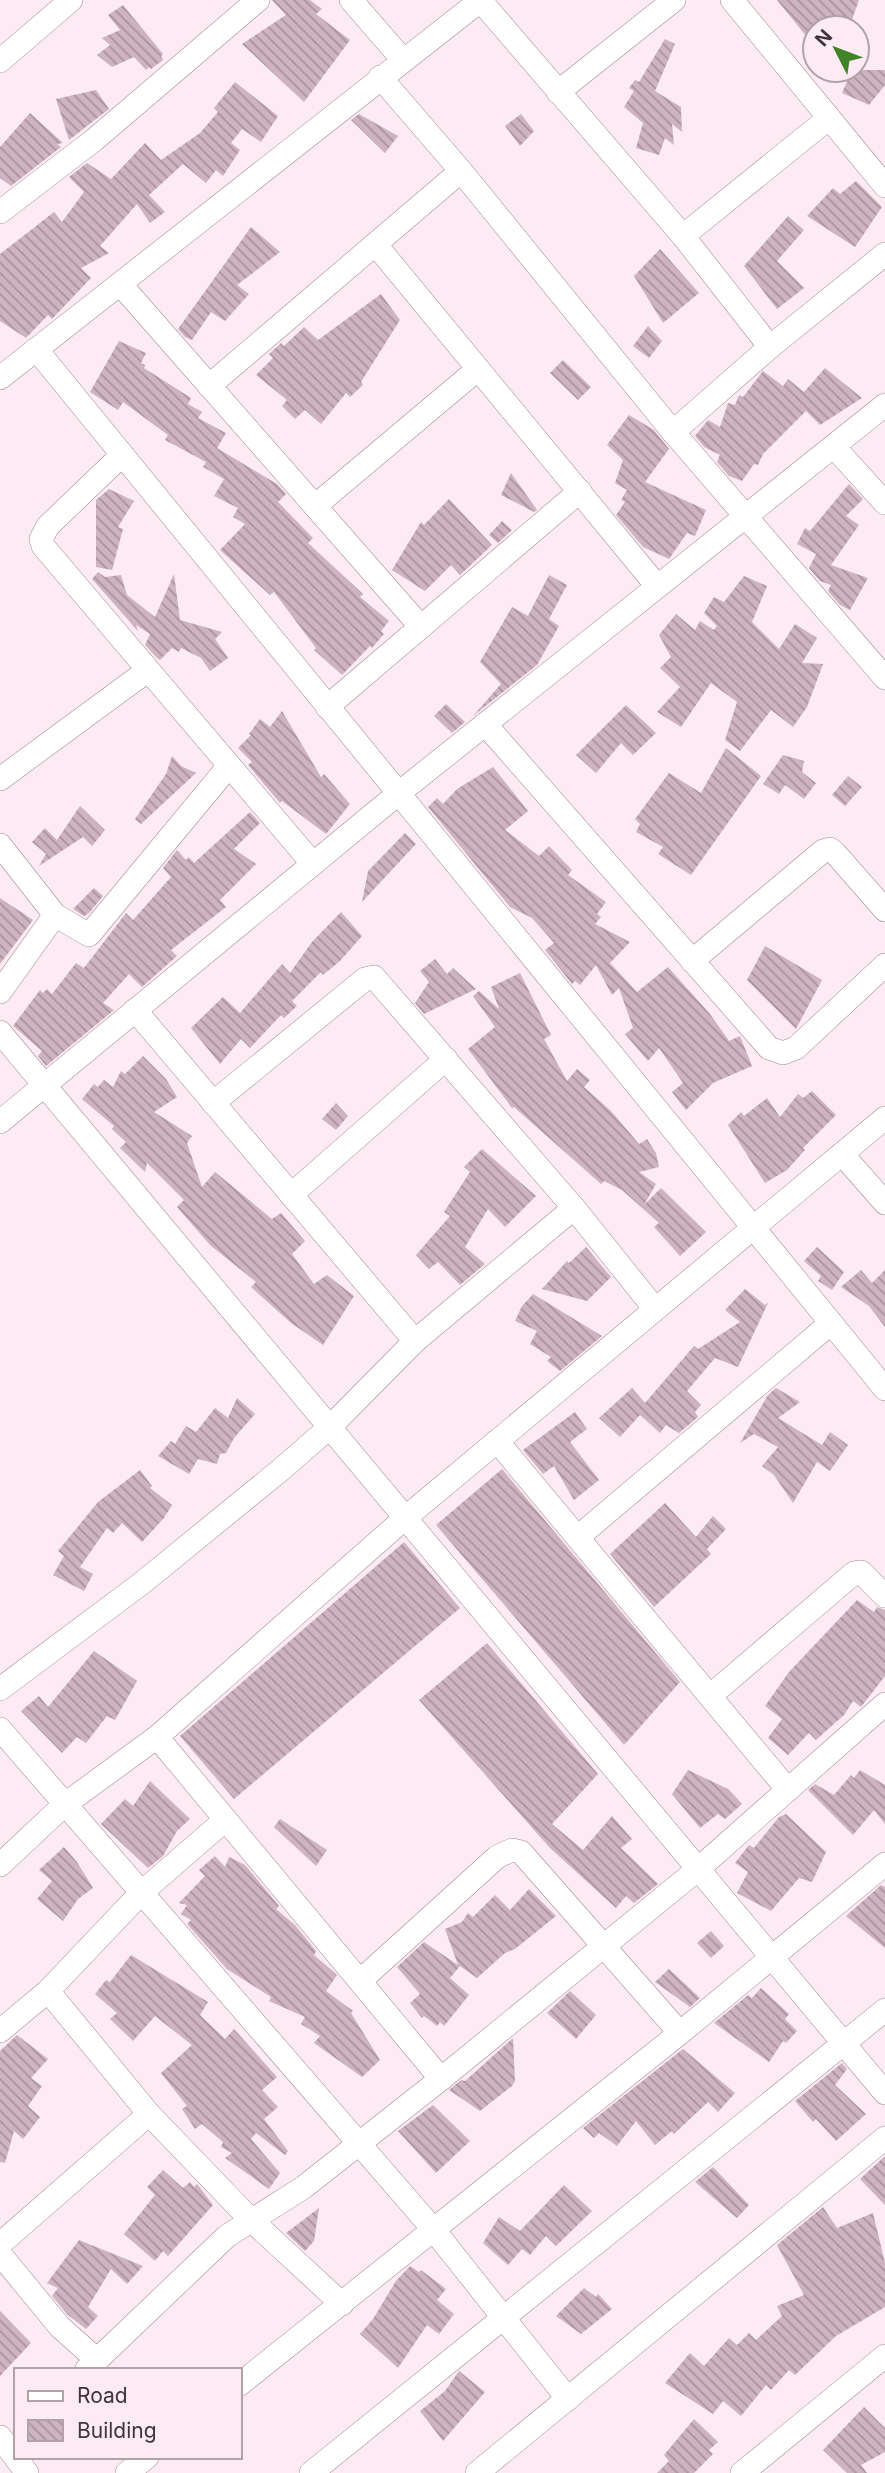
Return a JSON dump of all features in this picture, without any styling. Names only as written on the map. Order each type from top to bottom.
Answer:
[{"type":"street","points":[[0,61],[71,0]]},
{"type":"street","points":[[0,212],[94,140],[258,0]]},
{"type":"street","points":[[351,0],[403,60]]},
{"type":"street","points":[[1,375],[121,285],[380,77],[481,0],[683,236],[770,347]]},
{"type":"street","points":[[558,92],[674,0]]},
{"type":"street","points":[[733,0],[885,186]]},
{"type":"street","points":[[380,77],[461,171],[673,432],[885,678]]},
{"type":"street","points":[[683,236],[830,118]]},
{"type":"street","points":[[209,386],[461,171]]},
{"type":"street","points":[[376,245],[657,586]]},
{"type":"street","points":[[673,432],[770,347],[885,254]]},
{"type":"street","points":[[121,285],[421,627]]},
{"type":"street","points":[[36,349],[885,1389]]},
{"type":"street","points":[[315,506],[478,369]]},
{"type":"street","points":[[0,1122],[399,793],[746,514],[835,448],[885,405]]},
{"type":"street","points":[[835,448],[885,503]]},
{"type":"street","points":[[122,455],[48,526],[41,539],[47,553],[313,864]]},
{"type":"street","points":[[327,707],[580,491]]},
{"type":"street","points":[[0,779],[147,671]]},
{"type":"street","points":[[485,724],[769,1048],[783,1053],[796,1048],[885,965]]},
{"type":"street","points":[[0,845],[54,915],[89,935],[228,767]]},
{"type":"street","points":[[692,961],[823,851],[830,849],[885,910]]},
{"type":"street","points":[[0,992],[54,915]]},
{"type":"street","points":[[213,1103],[370,976],[374,977],[573,1208],[655,1309]]},
{"type":"street","points":[[135,1010],[415,1341]]},
{"type":"street","points":[[0,1032],[885,2093]]},
{"type":"street","points":[[291,1195],[446,1059]]},
{"type":"street","points":[[0,1865],[64,1805],[157,1737],[405,1518],[885,1118]]},
{"type":"street","points":[[842,1154],[885,1203]]},
{"type":"street","points":[[0,1689],[142,1583],[331,1426],[415,1341],[573,1208]]},
{"type":"street","points":[[578,1537],[831,1323]]},
{"type":"street","points":[[497,1441],[788,1790]]},
{"type":"street","points":[[710,1696],[854,1573],[861,1572],[885,1596]]},
{"type":"street","points":[[0,2254],[92,2365],[227,2236],[304,2187],[441,2079],[697,1870],[885,1704]]},
{"type":"street","points":[[0,1729],[433,2229],[568,2399]]},
{"type":"street","points":[[157,1737],[441,2079]]},
{"type":"street","points":[[0,2031],[48,1991],[141,1893],[225,1820]]},
{"type":"street","points":[[360,1981],[497,1857],[512,1850],[528,1857],[680,2033]]},
{"type":"street","points":[[242,2382],[680,2033],[885,1864]]},
{"type":"street","points":[[48,1991],[149,2114],[251,2220],[342,2304]]},
{"type":"street","points":[[311,2473],[885,2010]]},
{"type":"street","points":[[0,2244],[149,2114]]},
{"type":"street","points":[[477,2473],[885,2138]]},
{"type":"street","points":[[742,2473],[885,2356]]},
{"type":"street","points":[[127,2473],[144,2459]]},
{"type":"building","points":[[272,0],[310,0],[322,9],[316,14],[350,40],[304,102],[242,44],[286,15]]},
{"type":"building","points":[[777,0],[859,0],[854,14],[801,14],[801,30]]},
{"type":"building","points":[[123,5],[163,54],[163,60],[151,69],[149,67],[146,70],[134,57],[112,67],[97,55],[110,45],[102,38],[120,30],[108,15]]},
{"type":"building","points":[[665,39],[675,44],[655,91],[681,107],[682,132],[672,124],[674,145],[665,138],[659,155],[636,148],[643,123],[624,107],[634,91],[629,88],[635,80],[639,82]]},
{"type":"building","points":[[871,70],[885,70],[885,85],[869,105],[842,93],[846,84],[871,84]]},
{"type":"building","points":[[235,82],[278,116],[261,142],[242,129],[231,143],[240,150],[223,176],[216,170],[206,183],[183,164],[149,195],[165,212],[150,223],[137,204],[100,246],[109,253],[81,268],[91,278],[52,319],[48,315],[26,338],[0,321],[0,254],[54,212],[62,222],[84,192],[69,177],[87,163],[111,179],[145,143],[161,160],[200,133],[218,112],[214,108]]},
{"type":"building","points":[[96,90],[109,109],[69,140],[56,99]]},
{"type":"building","points":[[30,113],[63,143],[57,144],[61,147],[11,186],[0,178],[0,147]]},
{"type":"building","points":[[359,114],[398,136],[385,153],[351,120]]},
{"type":"building","points":[[521,114],[534,131],[520,146],[505,126]]},
{"type":"building","points":[[856,181],[882,207],[855,247],[807,216],[833,188],[840,194]]},
{"type":"building","points":[[788,216],[804,230],[777,261],[804,288],[777,309],[744,266]]},
{"type":"building","points":[[251,227],[280,252],[237,285],[249,294],[225,321],[211,312],[192,340],[185,337],[178,329]]},
{"type":"building","points":[[660,249],[699,293],[663,323],[634,276]]},
{"type":"building","points":[[381,294],[400,320],[361,382],[363,385],[350,397],[346,393],[321,424],[305,410],[295,419],[282,406],[287,400],[256,375],[273,358],[269,354],[281,343],[284,346],[304,327],[318,340]]},
{"type":"building","points":[[648,326],[662,341],[649,358],[633,346]]},
{"type":"building","points":[[119,341],[146,353],[141,363],[145,365],[144,368],[191,398],[188,404],[202,412],[198,418],[226,433],[217,448],[277,484],[286,494],[278,502],[313,538],[308,543],[363,594],[360,597],[389,621],[381,631],[384,634],[372,648],[370,646],[342,675],[314,650],[316,648],[274,592],[270,595],[220,550],[245,524],[233,517],[238,508],[214,496],[224,479],[203,467],[206,462],[165,440],[168,435],[123,402],[118,410],[90,392]]},
{"type":"building","points":[[563,360],[591,387],[578,400],[550,373]]},
{"type":"building","points":[[825,368],[862,398],[820,425],[806,411],[763,454],[758,465],[754,464],[742,481],[729,476],[717,462],[720,455],[704,447],[695,436],[708,420],[720,427],[728,403],[735,405],[739,395],[743,397],[763,371],[783,386],[788,379],[804,392]]},
{"type":"building","points":[[629,415],[654,430],[669,449],[645,482],[706,510],[695,536],[687,533],[669,559],[643,547],[616,515],[625,502],[621,500],[627,490],[615,483],[623,460],[607,445]]},
{"type":"building","points":[[511,473],[537,510],[534,512],[501,495]]},
{"type":"building","points":[[849,484],[863,499],[846,516],[859,525],[831,565],[868,578],[850,610],[840,605],[828,591],[831,585],[820,581],[809,568],[816,554],[797,544],[805,528],[810,531]]},
{"type":"building","points":[[109,489],[134,501],[118,527],[123,529],[112,570],[96,567],[96,500]]},
{"type":"building","points":[[449,499],[492,545],[460,575],[451,565],[425,591],[392,570],[421,522],[424,525]]},
{"type":"building","points":[[502,521],[512,530],[498,543],[489,535]]},
{"type":"building","points":[[98,572],[105,577],[121,575],[127,595],[155,617],[174,574],[180,620],[222,632],[215,639],[228,658],[210,671],[201,658],[181,648],[179,652],[172,648],[160,660],[145,645],[150,634],[136,625],[138,631],[92,579]]},
{"type":"building","points":[[549,575],[567,585],[549,619],[559,626],[537,665],[473,716],[501,684],[480,662],[512,607],[528,616]]},
{"type":"building","points":[[744,576],[767,586],[752,622],[779,649],[795,624],[817,638],[802,663],[823,664],[807,707],[793,727],[771,710],[740,751],[725,740],[737,702],[711,683],[681,727],[657,712],[680,687],[660,668],[671,657],[659,635],[676,614],[695,630],[700,621],[714,630],[717,626],[704,613],[714,597],[724,602]]},
{"type":"building","points":[[446,704],[465,722],[452,733],[434,716]]},
{"type":"building","points":[[626,705],[656,733],[633,755],[621,743],[596,773],[576,755]]},
{"type":"building","points":[[282,711],[321,777],[324,774],[350,804],[326,834],[282,801],[280,803],[248,765],[252,762],[238,748],[251,735],[249,734],[260,719],[270,727]]},
{"type":"building","points":[[726,748],[761,776],[691,875],[658,854],[663,847],[636,832],[640,824],[635,819],[669,773],[701,793]]},
{"type":"building","points":[[783,755],[804,761],[802,772],[816,783],[804,799],[785,785],[779,794],[763,784]]},
{"type":"building","points":[[172,756],[181,766],[196,773],[141,824],[135,819],[166,774]]},
{"type":"building","points":[[493,767],[528,811],[505,830],[539,856],[549,846],[572,870],[568,875],[606,902],[597,914],[601,917],[595,924],[630,942],[610,963],[637,992],[668,967],[710,1014],[729,1041],[740,1036],[752,1066],[713,1083],[686,1110],[672,1092],[683,1083],[659,1048],[648,1061],[625,1034],[633,1028],[619,988],[612,995],[596,965],[580,985],[575,981],[572,984],[545,950],[554,943],[532,918],[510,907],[428,807],[437,798],[443,804],[457,789]]},
{"type":"building","points":[[848,776],[862,787],[845,806],[832,795]]},
{"type":"building","points":[[80,806],[105,830],[92,846],[83,837],[39,866],[46,854],[32,842],[45,828],[57,840]]},
{"type":"building","points":[[250,812],[260,823],[234,849],[256,864],[220,900],[226,907],[171,950],[177,956],[142,987],[129,974],[103,1003],[114,1010],[46,1066],[38,1056],[42,1051],[13,1026],[40,990],[43,993],[47,989],[52,994],[76,963],[84,968],[126,913],[133,920],[171,877],[163,868],[177,850],[186,860],[189,857],[194,863]]},
{"type":"building","points":[[405,833],[416,844],[362,902],[368,871]]},
{"type":"building","points":[[94,888],[103,896],[84,916],[73,909]]},
{"type":"building","points":[[0,898],[33,920],[0,964]]},
{"type":"building","points":[[341,912],[362,936],[340,961],[323,975],[321,972],[292,1001],[297,1006],[284,1018],[281,1015],[250,1048],[241,1039],[220,1064],[191,1028],[223,997],[240,1013],[282,964],[290,973],[312,942]]},
{"type":"building","points":[[765,946],[822,980],[796,1029],[747,980]]},
{"type":"building","points":[[435,959],[447,974],[453,968],[476,989],[424,1014],[415,1003],[429,982],[420,971]]},
{"type":"building","points":[[520,973],[551,1035],[544,1039],[567,1081],[577,1069],[590,1080],[584,1087],[611,1111],[639,1144],[647,1139],[656,1153],[659,1167],[639,1172],[656,1184],[644,1205],[661,1188],[706,1232],[680,1256],[654,1227],[659,1223],[622,1190],[604,1181],[601,1184],[512,1108],[468,1049],[495,1027],[473,996],[479,991],[499,1009],[491,987]]},
{"type":"building","points":[[143,1056],[166,1079],[177,1097],[154,1112],[192,1136],[187,1143],[202,1187],[215,1172],[272,1219],[281,1213],[305,1241],[292,1254],[314,1284],[327,1275],[354,1296],[323,1345],[291,1323],[251,1287],[256,1282],[210,1245],[177,1207],[184,1200],[147,1163],[145,1172],[120,1148],[126,1142],[112,1129],[114,1126],[82,1099],[94,1084],[98,1087],[104,1080],[113,1087],[121,1071],[125,1074]]},
{"type":"building","points":[[812,1091],[836,1115],[803,1148],[805,1150],[787,1170],[765,1183],[728,1125],[741,1112],[744,1116],[767,1098],[780,1117],[798,1094],[803,1098]]},
{"type":"building","points":[[336,1103],[348,1116],[336,1130],[322,1119]]},
{"type":"building","points":[[482,1149],[536,1196],[505,1227],[488,1209],[465,1247],[485,1264],[460,1285],[438,1262],[429,1269],[416,1255],[450,1216],[444,1212],[470,1172],[464,1167]]},
{"type":"building","points":[[586,1247],[611,1277],[587,1301],[542,1289],[567,1261],[569,1263]]},
{"type":"building","points":[[817,1247],[844,1272],[832,1290],[818,1281],[821,1276],[804,1261]]},
{"type":"building","points":[[861,1270],[872,1283],[885,1270],[885,1327],[869,1306],[841,1287]]},
{"type":"building","points":[[745,1289],[765,1305],[768,1303],[738,1367],[715,1358],[687,1391],[701,1405],[695,1412],[698,1417],[679,1433],[666,1425],[660,1433],[640,1415],[620,1437],[599,1418],[632,1388],[645,1403],[694,1346],[698,1349],[740,1322],[725,1310]]},
{"type":"building","points":[[533,1294],[602,1336],[560,1371],[547,1361],[551,1357],[530,1344],[537,1331],[515,1321],[522,1306]]},
{"type":"building","points":[[776,1388],[800,1402],[778,1418],[822,1445],[830,1432],[848,1445],[830,1471],[817,1462],[793,1503],[774,1475],[762,1466],[778,1447],[754,1434],[740,1443],[768,1395]]},
{"type":"building","points":[[237,1398],[255,1414],[234,1438],[226,1453],[220,1454],[217,1464],[198,1459],[189,1474],[158,1456],[171,1441],[175,1444],[186,1426],[196,1432],[215,1408],[228,1418]]},
{"type":"building","points":[[575,1412],[587,1429],[570,1442],[599,1480],[574,1500],[554,1466],[543,1474],[523,1450]]},
{"type":"building","points":[[502,1469],[680,1682],[624,1745],[436,1525]]},
{"type":"building","points":[[140,1470],[152,1486],[150,1488],[172,1505],[164,1518],[142,1542],[122,1523],[113,1533],[107,1528],[80,1567],[93,1574],[84,1591],[53,1575],[64,1556],[58,1551],[98,1502]]},
{"type":"building","points":[[665,1503],[696,1537],[713,1516],[726,1529],[707,1549],[711,1554],[654,1607],[610,1554]]},
{"type":"building","points":[[404,1542],[460,1608],[234,1799],[180,1736]]},
{"type":"building","points":[[857,1600],[874,1612],[877,1607],[885,1610],[885,1676],[861,1707],[853,1701],[844,1715],[816,1740],[809,1733],[788,1755],[768,1738],[782,1719],[765,1706],[789,1672]]},
{"type":"building","points":[[487,1643],[598,1774],[552,1824],[583,1850],[612,1816],[632,1839],[621,1848],[658,1884],[634,1903],[626,1896],[616,1908],[550,1848],[419,1700]]},
{"type":"building","points":[[94,1651],[137,1681],[115,1720],[107,1716],[86,1743],[77,1737],[62,1753],[21,1711],[39,1696],[48,1707]]},
{"type":"building","points":[[688,1770],[728,1789],[742,1804],[725,1819],[718,1814],[700,1828],[672,1794]]},
{"type":"building","points":[[860,1770],[885,1785],[885,1824],[874,1810],[853,1835],[808,1790],[815,1784],[834,1795],[851,1775],[854,1778]]},
{"type":"building","points":[[150,1781],[190,1819],[177,1831],[163,1856],[148,1868],[101,1824],[125,1799],[133,1806]]},
{"type":"building","points":[[786,1814],[826,1852],[812,1882],[799,1878],[771,1911],[737,1893],[748,1872],[735,1863],[749,1845],[754,1848],[779,1817]]},
{"type":"building","points":[[280,1819],[327,1850],[316,1866],[274,1827]]},
{"type":"building","points":[[64,1847],[93,1888],[78,1899],[63,1921],[37,1899],[52,1881],[39,1870]]},
{"type":"building","points":[[215,1856],[225,1867],[229,1857],[245,1865],[279,1906],[276,1909],[295,1925],[316,1951],[314,1955],[337,1975],[326,1991],[353,2011],[351,2013],[380,2060],[362,2077],[314,2043],[320,2036],[301,2024],[305,2017],[269,2001],[271,1997],[227,1969],[187,1924],[191,1920],[181,1914],[187,1905],[179,1903],[205,1876],[199,1870]]},
{"type":"building","points":[[881,1885],[885,1887],[885,1948],[846,1916]]},
{"type":"building","points":[[529,1889],[556,1916],[515,1949],[505,1953],[477,1978],[460,1966],[450,1978],[469,1995],[444,2026],[440,2022],[437,2026],[424,2016],[422,2018],[410,2003],[420,1994],[397,1967],[424,1942],[458,1965],[445,1929],[462,1922],[468,1913],[473,1917],[495,1895],[510,1910]]},
{"type":"building","points":[[711,1931],[724,1946],[711,1958],[697,1943]]},
{"type":"building","points":[[131,1955],[208,2002],[200,2015],[225,2039],[234,2029],[277,2077],[262,2090],[278,2107],[264,2119],[288,2151],[285,2155],[256,2133],[251,2139],[280,2173],[269,2189],[225,2158],[232,2153],[221,2147],[223,2142],[202,2124],[195,2129],[182,2109],[187,2106],[161,2073],[192,2045],[155,2016],[133,2041],[110,2019],[117,2013],[95,1994],[106,1980],[110,1982]]},
{"type":"building","points":[[669,1969],[700,1998],[690,2007],[655,1982]]},
{"type":"building","points":[[761,1988],[789,2014],[785,2019],[797,2031],[786,2043],[783,2041],[769,2062],[714,2023],[748,1995],[752,1998]]},
{"type":"building","points":[[570,1991],[596,2015],[576,2039],[547,2013]]},
{"type":"building","points":[[17,2035],[48,2059],[31,2078],[42,2086],[28,2106],[40,2117],[23,2139],[14,2131],[5,2163],[0,2162],[0,2051]]},
{"type":"building","points":[[513,2038],[515,2081],[512,2086],[480,2111],[449,2090],[461,2080],[465,2081]]},
{"type":"building","points":[[683,2049],[735,2093],[718,2112],[708,2102],[674,2134],[672,2131],[655,2145],[636,2121],[617,2146],[599,2133],[594,2138],[583,2128]]},
{"type":"building","points":[[842,2063],[847,2069],[835,2085],[866,2114],[836,2141],[816,2119],[813,2122],[795,2101]]},
{"type":"building","points":[[433,2105],[470,2141],[436,2173],[398,2131]]},
{"type":"building","points":[[885,2156],[885,2205],[860,2179]]},
{"type":"building","points":[[713,2167],[749,2205],[737,2218],[695,2182]]},
{"type":"building","points":[[163,2170],[183,2188],[190,2182],[194,2187],[197,2184],[213,2205],[168,2256],[163,2251],[155,2261],[124,2234],[155,2195],[147,2187]]},
{"type":"building","points":[[564,2185],[592,2211],[556,2246],[546,2236],[530,2255],[522,2249],[508,2265],[483,2243],[499,2217],[520,2231]]},
{"type":"building","points":[[823,2207],[837,2228],[873,2213],[885,2263],[885,2307],[836,2336],[795,2375],[789,2370],[771,2390],[766,2385],[741,2416],[723,2401],[713,2414],[665,2383],[690,2353],[704,2366],[729,2338],[737,2345],[749,2333],[756,2340],[782,2316],[777,2306],[804,2295],[777,2245]]},
{"type":"building","points":[[319,2208],[314,2241],[305,2251],[286,2233]]},
{"type":"building","points":[[79,2240],[143,2266],[127,2284],[111,2269],[88,2307],[98,2316],[86,2329],[68,2315],[52,2296],[58,2288],[47,2283]]},
{"type":"building","points":[[410,2266],[419,2272],[421,2270],[446,2289],[437,2300],[454,2314],[439,2334],[427,2325],[398,2368],[360,2334],[373,2319],[396,2281]]},
{"type":"building","points":[[584,2288],[596,2297],[598,2294],[612,2309],[581,2334],[556,2316]]},
{"type":"building","points":[[0,2311],[31,2343],[0,2376]]},
{"type":"building","points":[[459,2371],[485,2392],[443,2441],[420,2411],[445,2391]]},
{"type":"building","points":[[864,2407],[885,2428],[885,2452],[861,2465],[867,2473],[847,2473],[823,2450]]},
{"type":"building","points":[[694,2419],[718,2442],[709,2450],[713,2454],[694,2473],[657,2473],[669,2461],[664,2455]]}]
